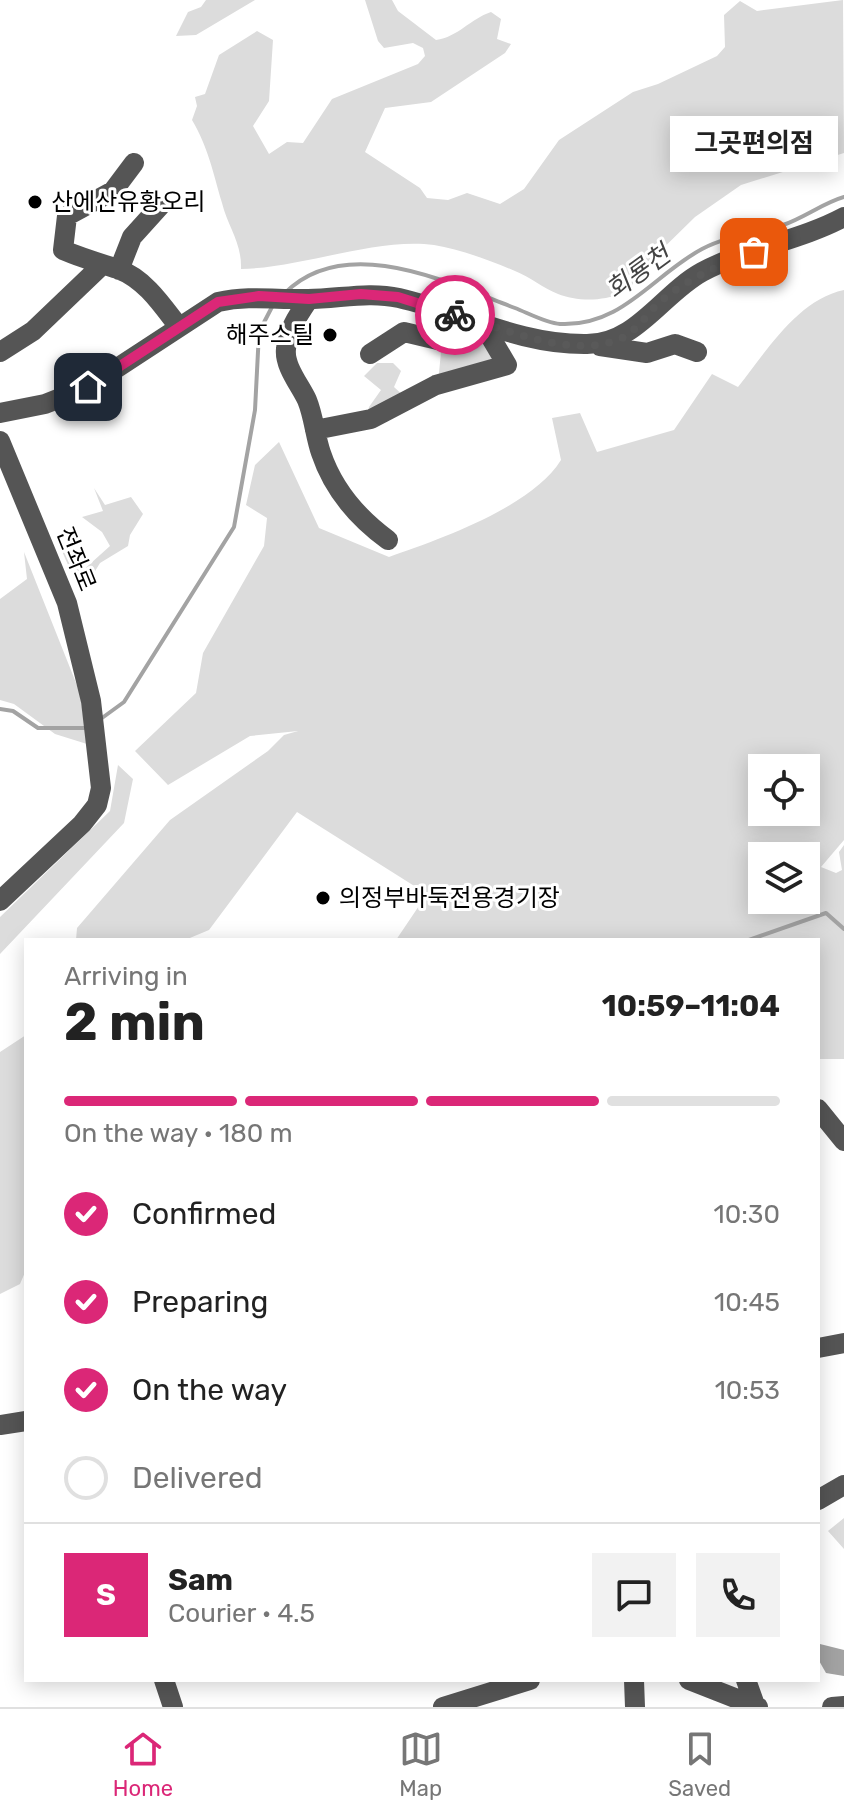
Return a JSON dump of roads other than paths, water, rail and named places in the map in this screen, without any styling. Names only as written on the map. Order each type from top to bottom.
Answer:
[{"type":"street","points":[[134,163],[113,191],[67,216],[63,250],[110,268],[154,294],[178,326]]},
{"type":"street","points":[[0,352],[33,331],[110,268],[160,206]]},
{"type":"street","points":[[589,345],[622,338],[661,301],[702,272],[805,236],[844,217]]},
{"type":"street","points":[[0,413],[45,404],[88,387],[218,302],[259,296],[309,299],[361,294],[398,297],[481,321],[522,338],[647,353],[675,344],[697,352]]},
{"type":"street","points":[[309,299],[295,321],[285,351],[308,402],[322,456],[351,507],[388,540]]},
{"type":"street","points":[[370,354],[404,332],[442,341],[481,321]]},
{"type":"street","points":[[315,430],[371,419],[436,385],[507,365],[481,321]]},
{"type":"street","name":"전좌로","points":[[0,441],[67,603],[91,701],[101,788],[97,805],[82,824],[0,901]]},
{"type":"street","points":[[820,1111],[844,1141]]},
{"type":"street","points":[[820,1348],[844,1343]]},
{"type":"street","points":[[0,1425],[24,1421]]},
{"type":"street","points":[[820,1499],[844,1485]]},
{"type":"street","points":[[165,1682],[173,1707]]},
{"type":"street","points":[[443,1707],[470,1695],[522,1682]]},
{"type":"street","points":[[634,1682],[635,1707]]},
{"type":"street","points":[[694,1682],[756,1706]]},
{"type":"street","points":[[747,1682],[756,1706]]},
{"type":"street","points":[[832,1707],[844,1706]]},
{"type":"waterway","name":"회룡천","points":[[285,293],[310,275],[337,266],[367,264],[429,276],[549,322],[582,323],[619,308],[702,249],[783,225],[844,197]]},
{"type":"waterway","name":"회룡천","points":[[102,718],[124,702],[234,527],[255,410],[259,332],[273,305]]},
{"type":"waterway","name":"회룡천","points":[[0,709],[13,711],[38,728],[88,728]]},
{"type":"waterway","points":[[755,938],[826,913],[844,929]]},
{"type":"place","name":"산에산유황오리","points":[[35,202]]},
{"type":"place","name":"그곳편의점","points":[[754,252]]},
{"type":"place","name":"해주스틸","points":[[330,335]]},
{"type":"place","name":"의정부바둑전용경기장","points":[[323,898]]}]
